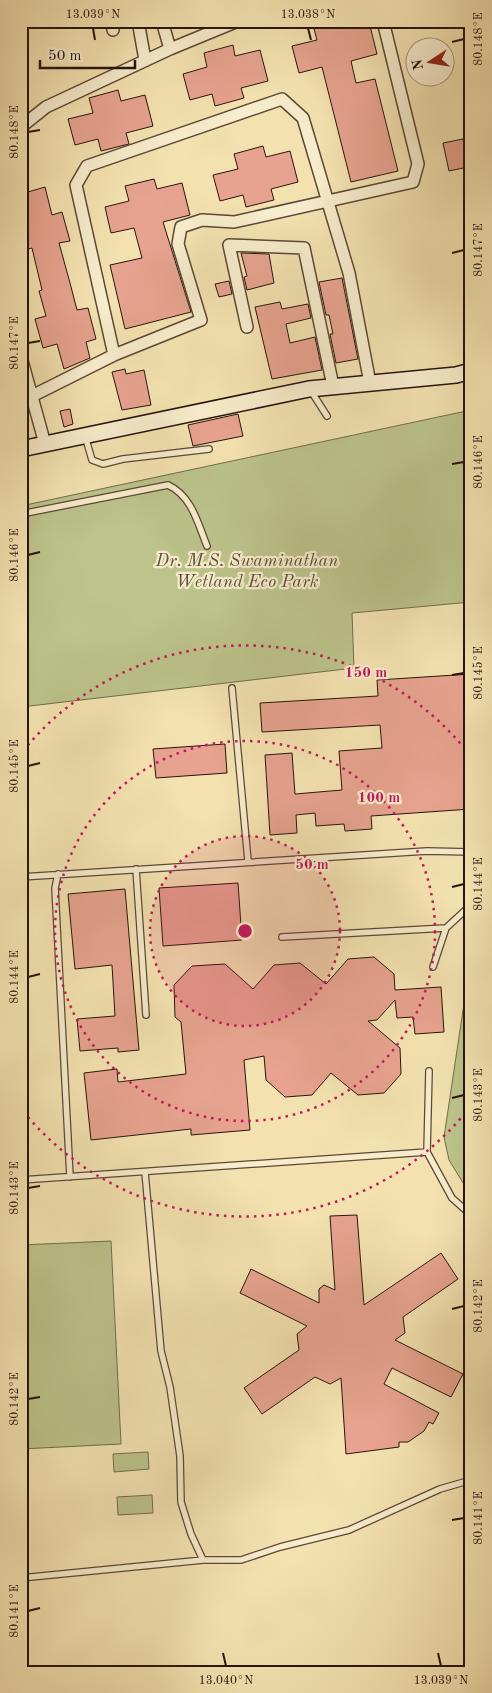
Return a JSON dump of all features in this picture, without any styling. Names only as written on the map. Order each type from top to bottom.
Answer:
[{"type":"street","points":[[138,21],[146,60]]},
{"type":"street","points":[[162,21],[170,49]]},
{"type":"street","points":[[21,127],[46,107],[170,49],[238,21]]},
{"type":"street","points":[[32,396],[114,355],[202,320],[178,244],[181,227],[202,220],[234,222],[414,182],[418,164],[383,21]]},
{"type":"street","points":[[114,355],[76,185],[87,166],[282,99],[303,118],[349,273],[370,383]]},
{"type":"street","points":[[247,327],[229,245],[304,248],[333,386]]},
{"type":"street","points":[[21,357],[45,444]]},
{"type":"street","points":[[21,449],[310,389],[456,375],[471,370]]},
{"type":"lane","points":[[310,389],[327,416]]},
{"type":"lane","points":[[85,436],[92,460],[103,464],[210,449]]},
{"type":"lane","points":[[21,514],[168,485],[179,490],[189,503],[207,546]]},
{"type":"lane","points":[[232,688],[248,861]]},
{"type":"lane","points":[[21,876],[426,851],[471,852]]},
{"type":"lane","points":[[136,869],[146,1015]]},
{"type":"lane","points":[[58,874],[55,888],[70,1177]]},
{"type":"lane","points":[[433,968],[446,928],[471,905]]},
{"type":"lane","points":[[282,937],[446,928]]},
{"type":"lane","points":[[429,1071],[427,1152],[452,1198],[471,1215]]},
{"type":"lane","points":[[21,1180],[427,1152]]},
{"type":"lane","points":[[145,1172],[161,1351],[170,1387],[180,1456],[181,1502],[191,1534],[203,1560]]},
{"type":"lane","points":[[471,1322],[469,1346],[471,1487]]},
{"type":"lane","points":[[21,1578],[203,1560],[241,1560],[280,1547],[349,1530],[440,1489],[470,1480]]},
{"type":"green space","name":"Dr. M.S. Swaminathan Wetland Eco Park","points":[[471,410],[471,602],[352,613],[354,668],[21,707],[21,506]]},
{"type":"green space","points":[[471,957],[471,1196],[449,1160],[444,1137]]},
{"type":"green space","points":[[111,1241],[121,1444],[21,1449],[21,1245]]},
{"type":"green space","points":[[148,1452],[149,1469],[114,1472],[113,1454]]},
{"type":"green space","points":[[152,1495],[153,1513],[118,1515],[117,1497]]},
{"type":"building","points":[[328,21],[343,21],[345,28],[369,22],[377,54],[351,61],[356,83],[375,79],[398,171],[351,182],[322,67],[299,73],[292,46],[317,40],[313,25]]},
{"type":"building","points":[[233,45],[235,56],[260,50],[268,81],[241,88],[244,98],[215,106],[212,94],[190,100],[183,74],[207,67],[204,53]]},
{"type":"building","points":[[118,90],[121,101],[145,95],[153,126],[126,133],[129,144],[101,151],[98,139],[75,145],[68,119],[93,113],[89,98]]},
{"type":"building","points":[[463,139],[468,167],[449,171],[443,143]]},
{"type":"building","points":[[263,146],[266,157],[290,151],[298,182],[271,189],[274,200],[246,207],[243,195],[220,201],[213,175],[238,169],[234,154]]},
{"type":"building","points":[[154,179],[157,189],[182,183],[190,215],[163,222],[191,312],[125,329],[110,265],[142,258],[134,228],[111,233],[105,207],[129,201],[125,186]]},
{"type":"building","points":[[45,187],[52,215],[62,212],[70,241],[59,243],[77,310],[88,308],[96,339],[86,342],[90,358],[64,369],[57,344],[43,348],[35,319],[46,316],[39,291],[42,290],[32,248],[21,251],[21,194]]},
{"type":"building","points":[[241,253],[269,254],[274,283],[247,290],[244,277],[247,276]]},
{"type":"building","points":[[342,278],[358,359],[336,363],[330,334],[333,334],[329,315],[326,315],[319,282]]},
{"type":"building","points":[[229,281],[232,294],[219,297],[215,284]]},
{"type":"building","points":[[280,302],[282,309],[308,304],[311,318],[286,324],[290,343],[315,337],[322,370],[272,379],[255,307]]},
{"type":"building","points":[[125,369],[126,374],[144,370],[151,405],[122,410],[112,372]]},
{"type":"building","points":[[70,409],[73,424],[64,427],[60,411]]},
{"type":"building","points":[[238,414],[243,436],[193,446],[188,425]]},
{"type":"building","points":[[471,674],[471,809],[371,816],[372,829],[345,831],[344,824],[316,826],[315,813],[296,815],[297,833],[270,835],[265,755],[292,753],[295,794],[342,790],[339,751],[382,748],[380,725],[262,732],[260,703],[378,696],[377,680]]},
{"type":"building","points":[[225,744],[227,773],[156,778],[153,749]]},
{"type":"building","points":[[238,883],[242,940],[163,946],[159,888]]},
{"type":"building","points":[[125,889],[139,1050],[118,1052],[118,1048],[80,1051],[77,1019],[115,1016],[112,965],[75,969],[68,894]]},
{"type":"building","points":[[374,957],[394,974],[395,990],[441,987],[444,1032],[415,1034],[413,1017],[397,1018],[395,1000],[377,1020],[368,1021],[400,1048],[401,1074],[384,1093],[358,1095],[331,1073],[312,1095],[285,1097],[266,1080],[264,1056],[244,1060],[250,1130],[191,1135],[191,1129],[91,1140],[84,1073],[117,1069],[118,1082],[186,1074],[181,1022],[175,1017],[174,985],[192,966],[225,964],[253,989],[274,965],[300,963],[326,984],[348,959]]},
{"type":"building","points":[[357,1215],[364,1305],[441,1253],[458,1279],[403,1317],[405,1333],[395,1340],[463,1374],[451,1397],[392,1368],[384,1384],[439,1413],[433,1424],[429,1422],[424,1431],[408,1442],[399,1442],[399,1447],[346,1454],[341,1378],[330,1384],[315,1377],[262,1414],[244,1388],[299,1350],[297,1334],[307,1326],[240,1293],[251,1269],[319,1303],[319,1289],[324,1285],[335,1290],[330,1216]]}]
